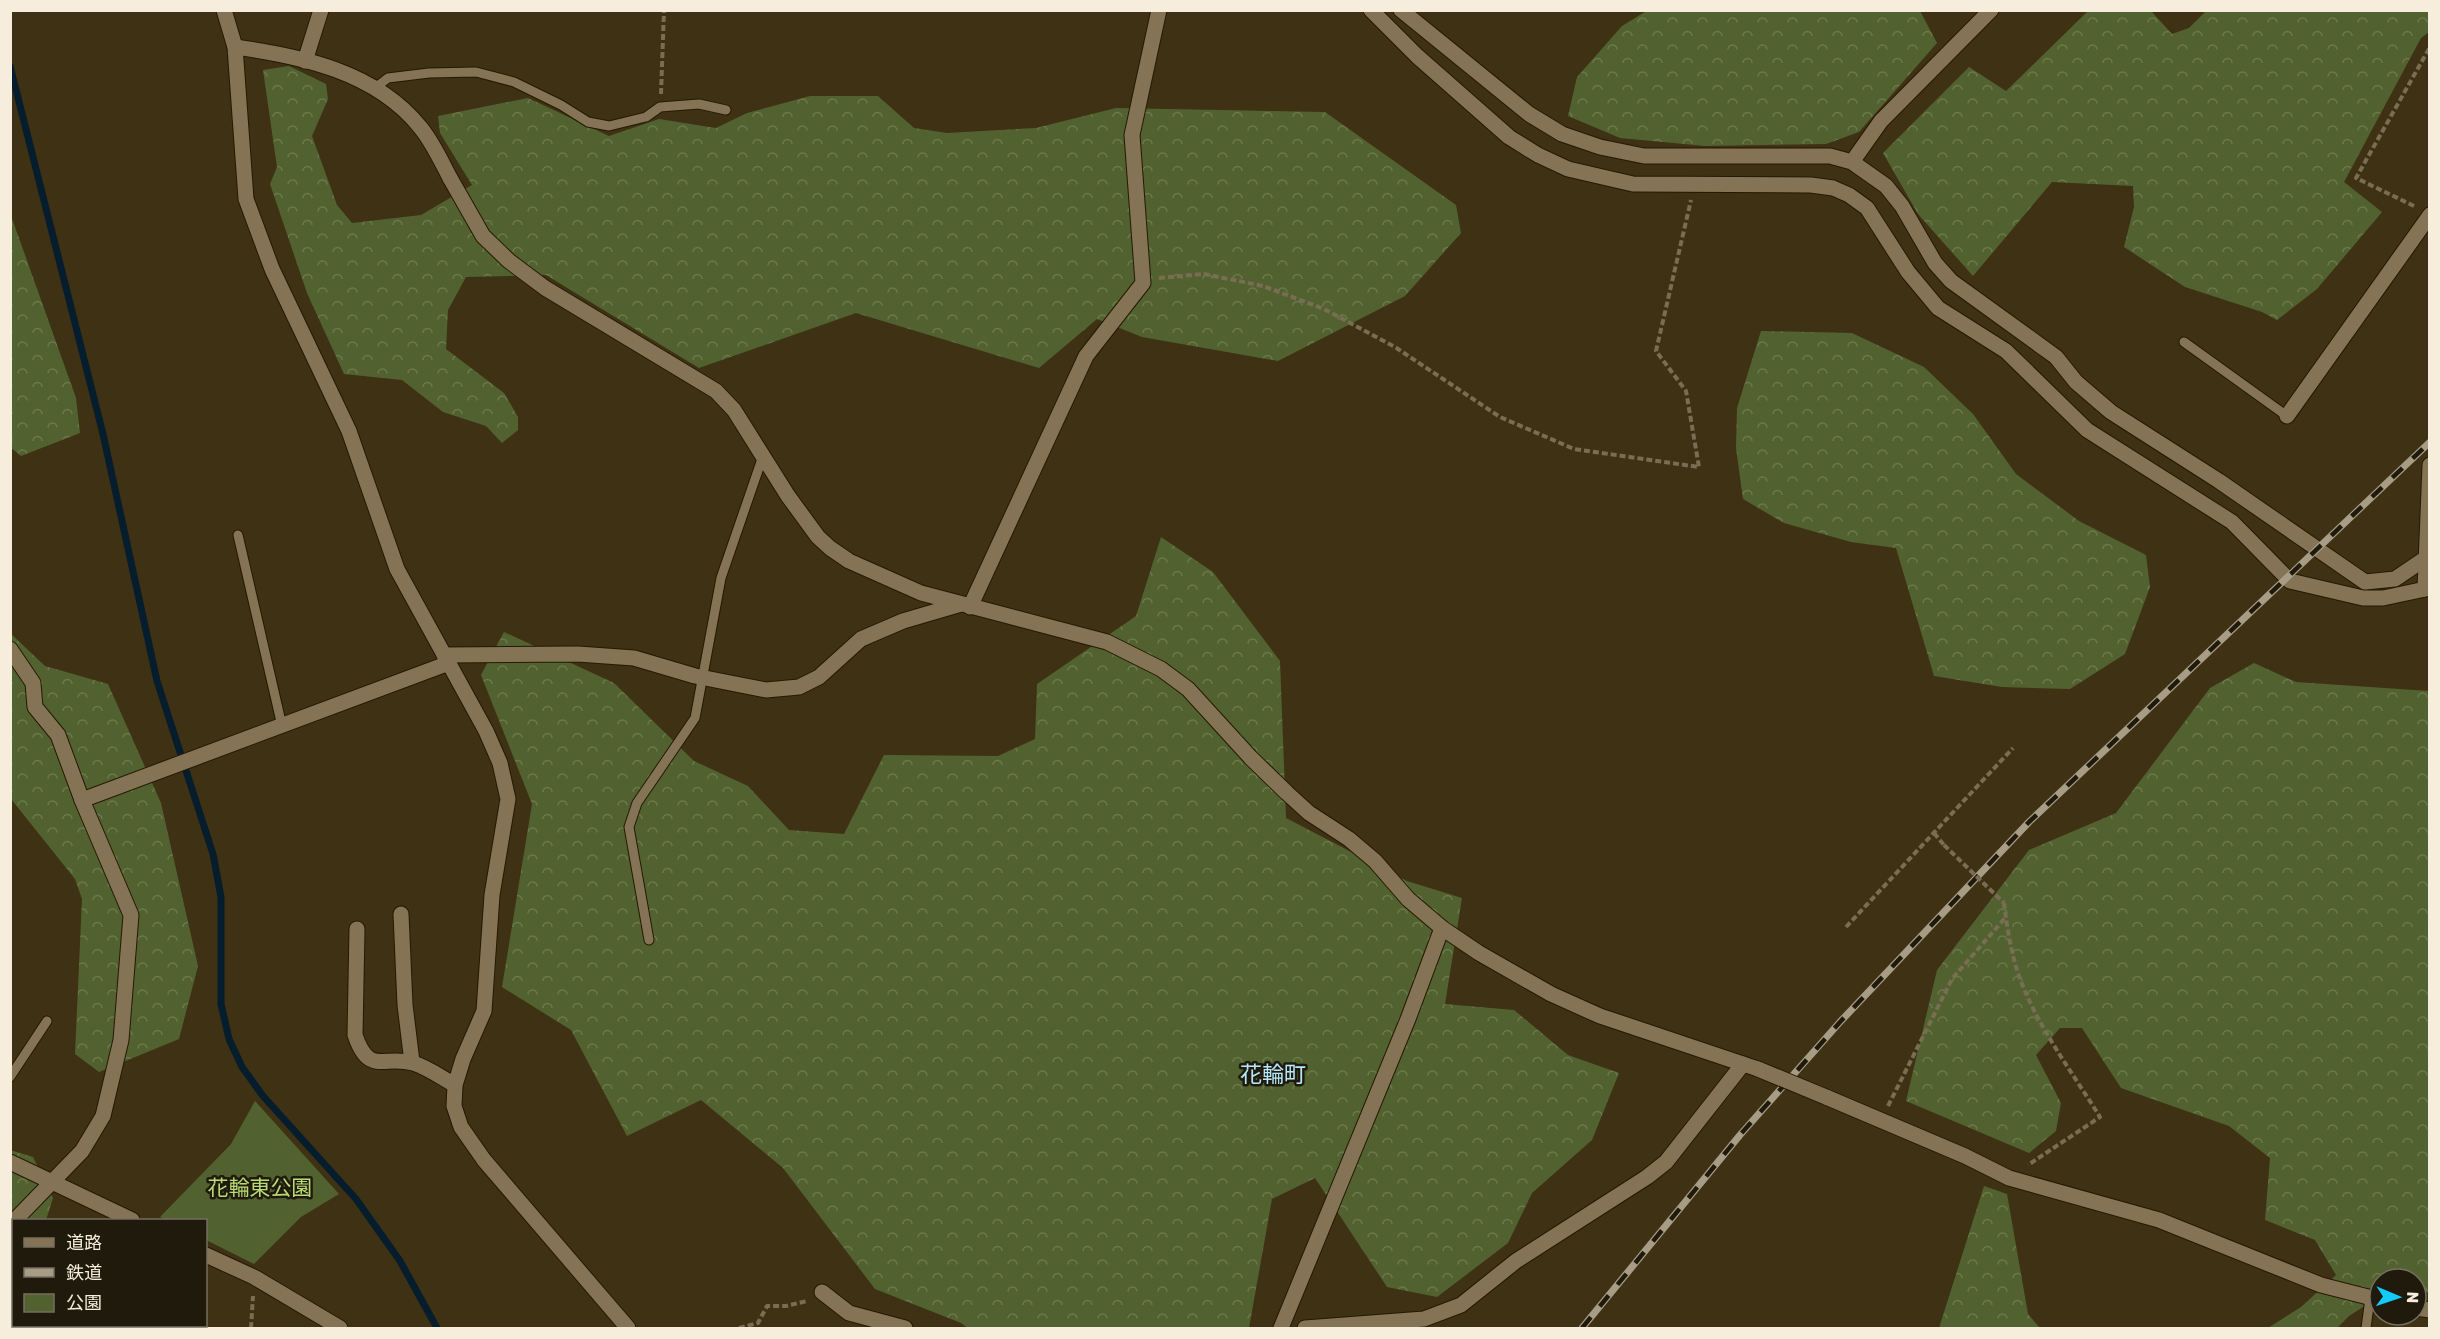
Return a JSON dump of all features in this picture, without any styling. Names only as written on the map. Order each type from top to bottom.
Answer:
[{"type":"street","points":[[224,10],[235,47],[246,199],[272,269],[349,431],[398,569],[486,731],[500,763],[508,799],[492,895],[484,1011],[463,1059],[456,1085],[454,1106],[461,1126],[484,1160],[628,1329]]},
{"type":"street","points":[[305,61],[321,10]]},
{"type":"street","points":[[965,606],[1086,356],[1143,283],[1132,135],[1159,10]]},
{"type":"street","points":[[1401,10],[1529,114],[1562,134],[1600,147],[1644,156],[1830,156],[1852,162],[1891,192],[1902,206],[1935,263],[1951,281],[2056,357],[2076,382],[2111,412],[2219,481],[2365,582],[2395,579],[2428,558]]},
{"type":"street","points":[[1852,162],[1881,121],[1991,10]]},
{"type":"street","points":[[1378,13],[1509,137],[1538,155],[1568,169],[1633,184],[1811,185],[1833,188],[1849,195],[1867,208],[1908,272],[1938,308],[2006,351],[2087,430],[2232,522],[2290,581],[2363,598],[2383,598],[2427,588],[2430,465]]},
{"type":"street","points":[[235,47],[267,51],[305,61],[350,75],[375,88],[420,127],[483,236],[509,261],[544,288],[716,392],[734,410],[812,529],[830,548],[875,574],[921,593],[1107,642],[1161,669],[1188,689],[1251,759],[1309,813],[1349,838],[1375,861],[1408,899],[1442,928],[1479,952],[1551,994],[1600,1016],[1758,1069],[1965,1156],[2009,1178],[2159,1220],[2320,1285],[2368,1297]]},
{"type":"street","points":[[2288,416],[2424,211]]},
{"type":"street","points":[[82,800],[282,726],[447,659],[578,654],[634,658],[704,678],[766,690],[799,687],[819,677],[861,639],[903,621],[965,606]]},
{"type":"street","points":[[10,650],[33,682],[35,707],[58,735],[82,800],[131,915],[121,1040],[103,1116],[81,1151],[17,1219]]},
{"type":"street","points":[[401,914],[405,1005],[412,1062]]},
{"type":"street","points":[[1281,1329],[1408,1019],[1442,928]]},
{"type":"street","points":[[357,929],[356,1035],[361,1051],[368,1058],[381,1062],[412,1062],[456,1085]]},
{"type":"street","points":[[1305,1329],[1424,1319],[1461,1305],[1516,1261],[1647,1177],[1666,1162],[1743,1064]]},
{"type":"street","points":[[10,1162],[128,1219]]},
{"type":"street","points":[[207,1255],[254,1277],[340,1329]]},
{"type":"street","points":[[822,1292],[849,1314],[905,1329]]},
{"type":"lane","points":[[375,88],[388,78],[429,73],[476,72],[514,82],[561,105],[588,122],[609,126],[646,117],[660,107],[699,104],[726,110]]},
{"type":"lane","points":[[2184,342],[2288,416]]},
{"type":"lane","points":[[649,940],[629,827],[637,803],[695,718],[721,578],[762,456]]},
{"type":"lane","points":[[238,536],[282,726]]},
{"type":"lane","points":[[10,1077],[46,1021]]},
{"type":"path","points":[[660,107],[664,10]]},
{"type":"path","points":[[2424,211],[2356,178],[2430,47]]},
{"type":"path","points":[[1143,283],[1166,276],[1204,274],[1263,286],[1334,314],[1395,346],[1500,417],[1574,449],[1698,467],[1686,391],[1656,351],[1695,185]]},
{"type":"path","points":[[1846,927],[2013,748]]},
{"type":"path","points":[[1934,833],[2004,903],[2019,975],[2033,1008],[2100,1118],[2009,1178]]},
{"type":"path","points":[[1881,1120],[1952,979],[2006,918]]},
{"type":"path","points":[[251,1329],[254,1277]]},
{"type":"path","points":[[739,1329],[758,1323],[767,1306],[803,1304],[822,1292]]},
{"type":"green space","points":[[1648,10],[1920,11],[1937,43],[1859,132],[1826,144],[1705,146],[1620,138],[1568,116],[1577,77],[1622,26]]},
{"type":"green space","points":[[2089,10],[2151,11],[2172,34],[2189,28],[2206,11],[2429,11],[2429,32],[2421,38],[2344,182],[2382,212],[2317,289],[2277,320],[2262,312],[2185,287],[2124,247],[2134,207],[2133,186],[2052,182],[1973,276],[1918,214],[1883,153],[1969,67],[2006,91]]},
{"type":"green space","points":[[289,66],[326,84],[328,99],[312,136],[337,205],[352,223],[421,215],[472,185],[440,133],[438,116],[528,98],[609,136],[659,119],[716,128],[747,113],[810,96],[878,96],[914,128],[947,133],[1036,128],[1116,108],[1325,112],[1456,205],[1461,233],[1405,296],[1278,361],[1142,337],[1097,319],[1039,368],[856,313],[699,368],[546,275],[466,277],[448,310],[446,349],[504,393],[518,417],[518,430],[502,443],[486,426],[443,412],[402,380],[344,374],[307,293],[270,184],[277,167],[263,70]]},
{"type":"green space","points":[[10,213],[76,398],[80,433],[21,456],[10,447]]},
{"type":"green space","points":[[1761,331],[1852,333],[1924,367],[1973,414],[2016,474],[2079,521],[2146,555],[2150,587],[2125,654],[2070,689],[2002,687],[1934,676],[1896,548],[1851,542],[1784,523],[1743,499],[1736,448],[1737,408]]},
{"type":"green space","points":[[1161,537],[1213,572],[1280,661],[1286,818],[1407,881],[1462,898],[1445,1004],[1514,1010],[1568,1055],[1619,1073],[1592,1140],[1532,1193],[1508,1243],[1437,1297],[1387,1287],[1315,1178],[1272,1199],[1249,1328],[968,1328],[961,1323],[875,1289],[783,1168],[701,1100],[627,1136],[571,1030],[502,987],[532,804],[481,675],[504,632],[614,683],[694,761],[748,786],[789,830],[844,834],[884,755],[998,756],[1035,739],[1037,684],[1136,616]]},
{"type":"green space","points":[[10,633],[45,666],[108,684],[161,803],[198,966],[179,1039],[99,1072],[75,1054],[82,899],[75,879],[11,799]]},
{"type":"green space","points":[[2254,663],[2296,682],[2429,691],[2429,1293],[2428,1267],[2368,1267],[2368,1304],[2349,1316],[2337,1328],[2268,1328],[2301,1307],[2336,1275],[2315,1240],[2265,1220],[2270,1158],[2229,1126],[2121,1088],[2082,1028],[2060,1028],[2036,1055],[2061,1103],[2056,1131],[2029,1153],[1906,1101],[1937,970],[2029,850],[2116,813],[2210,688]]},
{"type":"green space","name":"花輪東公園","points":[[255,1101],[339,1194],[301,1217],[254,1264],[207,1240],[207,1219],[164,1219],[160,1217],[231,1144]]},
{"type":"green space","points":[[10,1150],[33,1157],[53,1198],[46,1219],[12,1219],[11,1247]]},
{"type":"green space","points":[[1984,1186],[2007,1194],[2028,1314],[2040,1328],[1939,1328]]},
{"type":"waterway","points":[[10,66],[103,434],[157,681],[213,854],[221,897],[221,1004],[229,1039],[242,1067],[263,1096],[356,1199],[400,1261],[437,1328]]},
{"type":"railway","points":[[1582,1328],[1740,1135],[1840,1022],[2029,822],[2430,442]]},
{"type":"district","name":"花輪町","points":[[1273,1074]]}]
